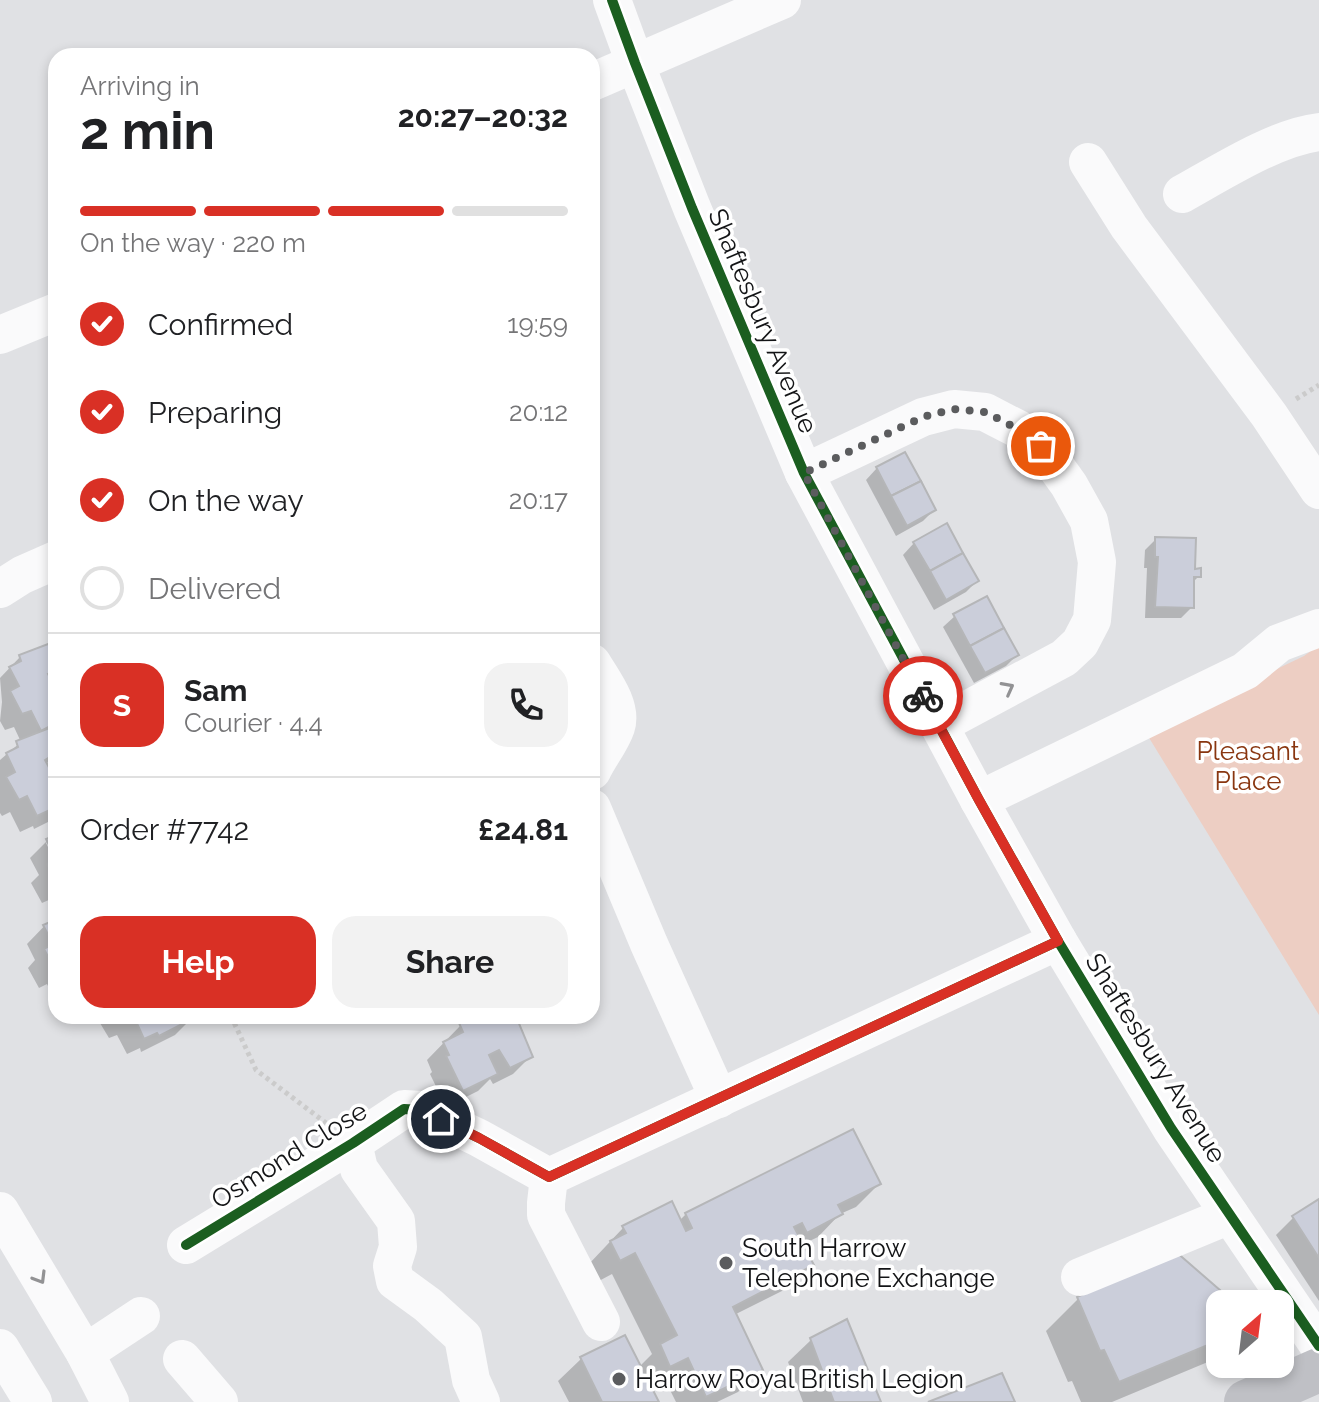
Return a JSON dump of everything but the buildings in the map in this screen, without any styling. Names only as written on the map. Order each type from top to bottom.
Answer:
[{"type":"main road","points":[[1246,1402],[1319,1370]]},
{"type":"street","name":"Shaftesbury Avenue","points":[[612,0],[692,208],[804,473],[1058,941],[1171,1128],[1319,1346]]},
{"type":"street","points":[[600,78],[782,0]]},
{"type":"street","points":[[1182,194],[1238,163],[1302,134],[1319,132]]},
{"type":"street","points":[[1088,162],[1129,227],[1269,415],[1319,490]]},
{"type":"street","points":[[0,335],[48,315]]},
{"type":"street","points":[[804,473],[923,417],[954,409],[985,412],[1018,429],[1041,446],[1069,485],[1089,521],[1097,562],[1092,620],[1080,643],[1064,658],[939,725]]},
{"type":"street","points":[[0,589],[48,564]]},
{"type":"street","points":[[979,800],[1245,671],[1279,643],[1319,628]]},
{"type":"street","points":[[600,676],[618,716],[616,728],[600,757]]},
{"type":"street","points":[[600,827],[719,1099]]},
{"type":"street","points":[[601,1322],[546,1215],[549,1177],[1058,941]]},
{"type":"street","name":"Osmond Close","points":[[186,1245],[404,1109],[421,1110],[549,1177]]},
{"type":"street","points":[[353,1143],[359,1169],[396,1221],[398,1247],[392,1266],[395,1281],[428,1305],[463,1337],[471,1380],[481,1402]]},
{"type":"street","points":[[0,1211],[85,1353],[110,1402]]},
{"type":"street","points":[[1080,1277],[1230,1215]]},
{"type":"street","points":[[85,1353],[141,1316]]},
{"type":"street","points":[[0,1348],[33,1402]]},
{"type":"street","points":[[182,1359],[219,1402]]},
{"type":"path","points":[[235,1024],[256,1070],[353,1143]]},
{"type":"green space","name":"Pleasant Place","points":[[1319,645],[1319,1015],[1143,728],[1233,690],[1304,656]]},
{"type":"cycle path","points":[[612,0],[692,208],[804,473],[1058,941],[1171,1128],[1319,1346]]},
{"type":"cycle path","points":[[186,1245],[404,1109],[421,1110],[549,1177],[1058,941]]},
{"type":"way so far","points":[[923,696],[804,473],[923,417],[954,409],[985,412],[1018,429],[1041,446]]},
{"type":"place","name":"South Harrow Telephone Exchange","points":[[726,1263]]},
{"type":"place","name":"Harrow Royal British Legion","points":[[619,1379]]},
{"type":"route","points":[[441,1119],[549,1177],[1058,941],[923,696]]}]
